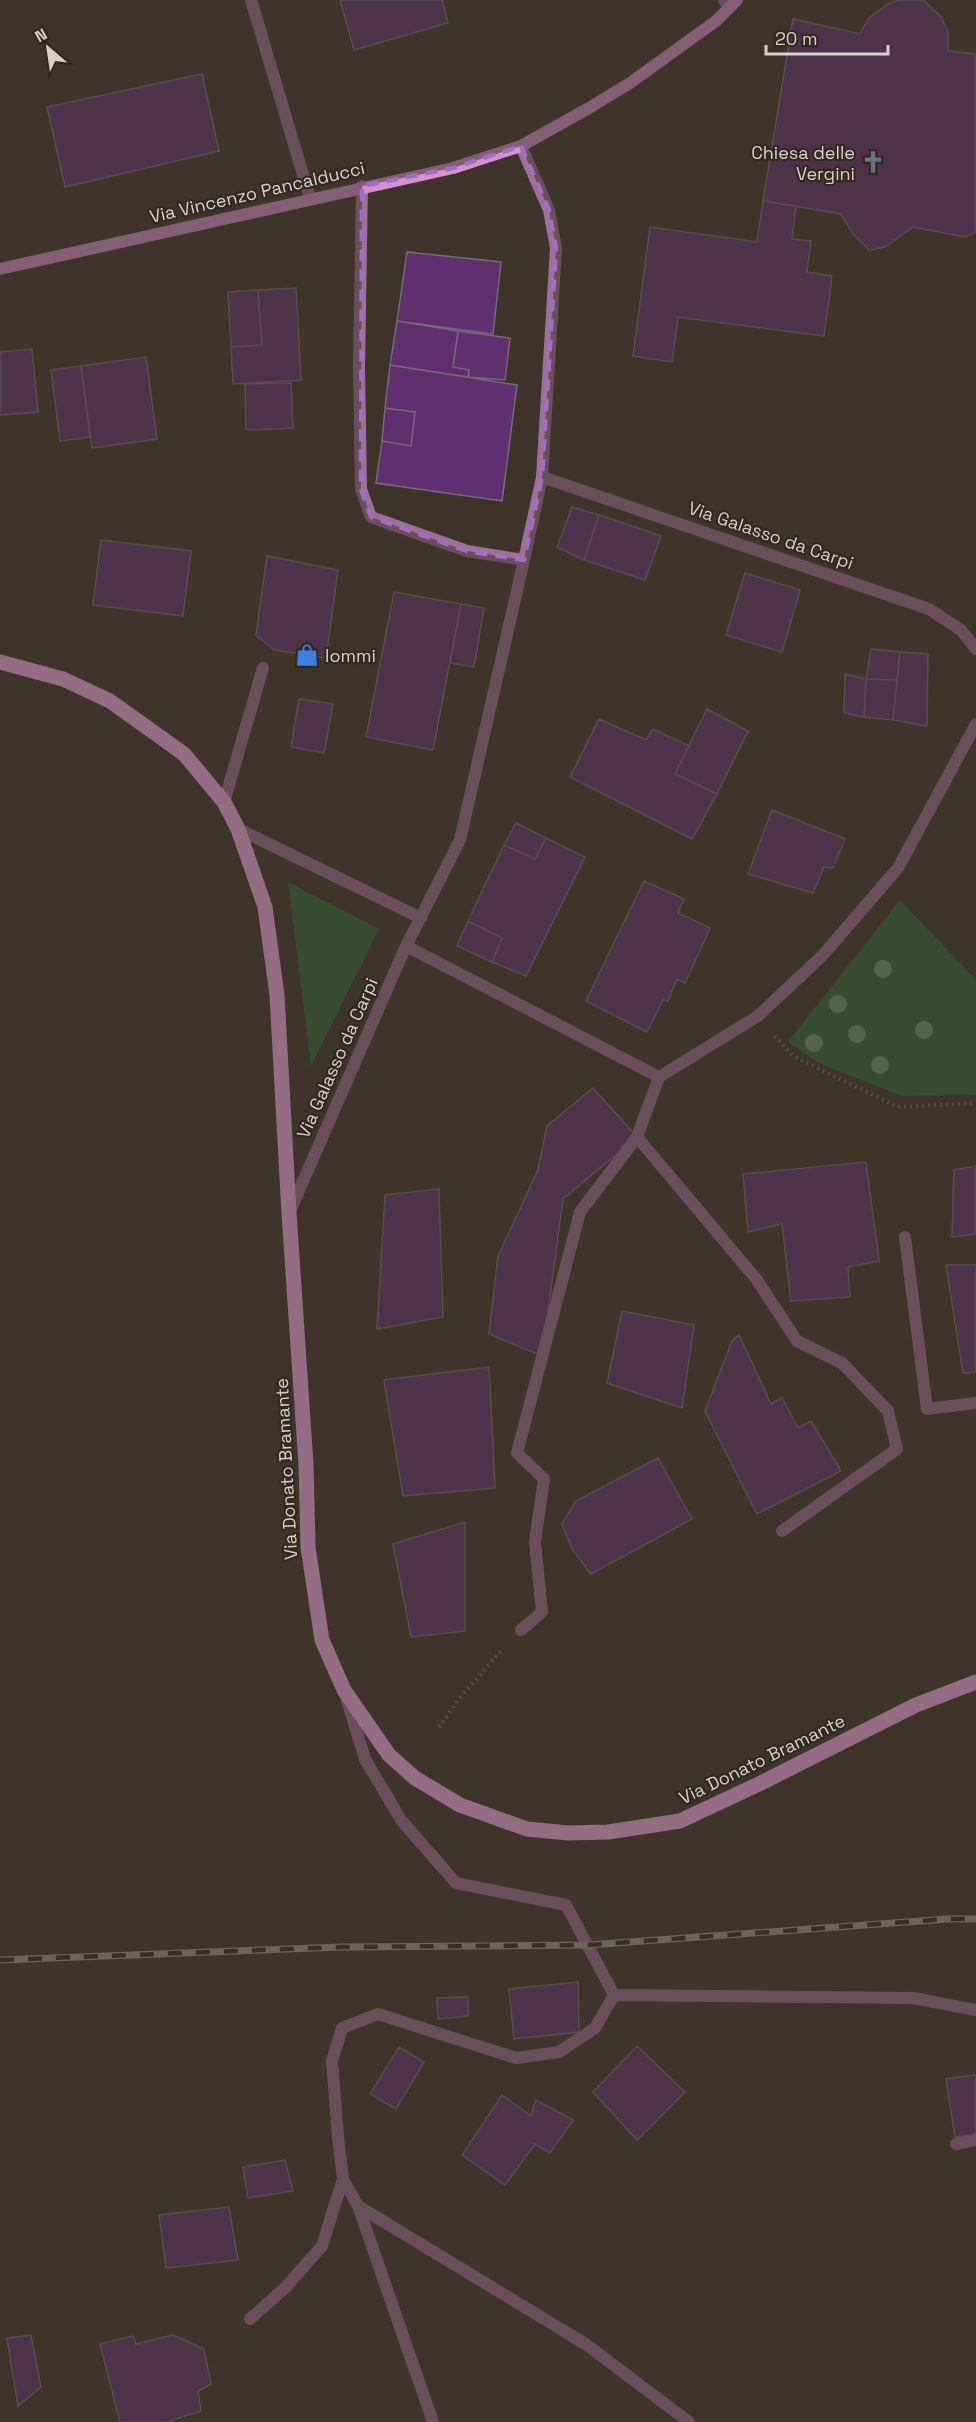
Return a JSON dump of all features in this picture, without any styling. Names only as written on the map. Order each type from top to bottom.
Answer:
[{"type":"main road","name":"Via Vincenzo Pancalducci","points":[[0,268],[362,186],[453,168],[521,146],[630,83],[716,21],[730,3]]},
{"type":"main road","name":"Via Donato Bramante","points":[[0,662],[63,679],[110,701],[184,754],[224,802],[238,829],[265,907],[277,994],[306,1464],[308,1547],[322,1640],[344,1690],[390,1755],[415,1778],[460,1805],[527,1829],[568,1833],[608,1832],[680,1821],[759,1785],[916,1706],[976,1682]]},
{"type":"street","points":[[251,0],[310,198]]},
{"type":"street","name":"Via Galasso da Carpi","points":[[289,1213],[406,946],[460,840],[524,560],[542,477],[556,248],[549,210],[521,146]]},
{"type":"street","points":[[362,186],[359,367],[361,489],[371,517],[467,551],[524,560]]},
{"type":"street","name":"Via Galasso da Carpi","points":[[542,477],[929,609],[961,630],[976,649]]},
{"type":"street","points":[[224,802],[263,668]]},
{"type":"street","points":[[521,1630],[542,1612],[535,1542],[544,1479],[517,1453],[580,1212],[637,1137],[659,1077],[758,1016],[822,956],[898,868],[976,724]]},
{"type":"street","points":[[238,829],[421,918]]},
{"type":"street","points":[[406,946],[659,1077]]},
{"type":"street","points":[[637,1137],[757,1280],[797,1341],[842,1363],[888,1411],[897,1449],[782,1531]]},
{"type":"street","points":[[905,1237],[927,1409],[976,1403]]},
{"type":"street","points":[[344,1690],[365,1759],[401,1820],[456,1883],[566,1905],[614,1995]]},
{"type":"street","points":[[614,1995],[914,1998],[976,2010]]},
{"type":"street","points":[[250,2319],[286,2287],[322,2246],[343,2179],[333,2061],[342,2028],[378,2014],[516,2058],[559,2052],[595,2028],[614,1995]]},
{"type":"street","points":[[956,2144],[976,2140]]},
{"type":"street","points":[[343,2179],[358,2206],[433,2422]]},
{"type":"street","points":[[358,2206],[587,2345],[689,2422]]},
{"type":"path","points":[[758,1016],[793,1056],[898,1107],[976,1103]]},
{"type":"path","points":[[439,1727],[484,1670],[521,1630]]},
{"type":"highlighted area","points":[[521,146],[549,210],[556,248],[542,477],[524,560],[467,551],[371,517],[361,489],[362,186],[453,168]]},
{"type":"green space","points":[[288,882],[379,929],[311,1066]]},
{"type":"green space","points":[[900,900],[976,980],[976,1095],[902,1096],[821,1064],[788,1042]]},
{"type":"building","points":[[340,0],[442,0],[448,23],[354,50]]},
{"type":"building","name":"Chiesa delle Vergini","points":[[899,0],[923,0],[941,17],[948,32],[948,51],[976,54],[976,232],[965,237],[913,227],[885,247],[869,250],[853,234],[841,214],[763,201],[793,19],[860,34],[869,18],[888,4]]},
{"type":"building","points":[[202,74],[219,151],[65,187],[47,107]]},
{"type":"building","points":[[763,201],[796,206],[792,239],[811,241],[807,272],[832,276],[824,336],[678,317],[672,362],[633,356],[650,227],[757,242]]},
{"type":"building","points":[[407,252],[501,262],[493,334],[397,321]]},
{"type":"building","points":[[296,288],[301,380],[233,384],[231,347],[262,345],[258,290]]},
{"type":"building","points":[[258,290],[262,345],[231,347],[228,292]]},
{"type":"building","points":[[397,321],[458,331],[453,367],[469,370],[468,377],[390,365]]},
{"type":"building","points":[[458,331],[510,338],[505,380],[468,377],[469,370],[453,367]]},
{"type":"building","points":[[32,349],[38,412],[0,415],[0,352]]},
{"type":"building","points":[[146,357],[157,439],[92,448],[81,366]]},
{"type":"building","points":[[390,365],[517,385],[502,501],[376,483],[382,441],[411,446],[415,412],[385,408]]},
{"type":"building","points":[[81,366],[90,437],[60,441],[51,370]]},
{"type":"building","points":[[291,383],[293,428],[246,430],[245,384]]},
{"type":"building","points":[[385,408],[415,412],[411,446],[382,441]]},
{"type":"building","points":[[572,507],[599,515],[584,560],[557,547]]},
{"type":"building","points":[[599,515],[661,536],[645,580],[584,560]]},
{"type":"building","points":[[101,540],[191,551],[183,616],[93,605]]},
{"type":"building","points":[[267,556],[338,570],[326,658],[274,650],[256,635]]},
{"type":"building","points":[[745,573],[800,590],[782,652],[726,635]]},
{"type":"building","points":[[394,592],[461,604],[433,750],[366,737]]},
{"type":"building","points":[[461,604],[484,608],[474,667],[450,663]]},
{"type":"building","points":[[871,649],[900,652],[897,680],[866,679]]},
{"type":"building","points":[[900,652],[928,654],[927,726],[893,720]]},
{"type":"building","points":[[845,674],[866,679],[864,717],[844,713]]},
{"type":"building","points":[[866,679],[897,680],[893,720],[864,717]]},
{"type":"building","points":[[299,699],[333,704],[324,753],[291,747]]},
{"type":"building","points":[[707,709],[748,731],[717,794],[675,774]]},
{"type":"building","points":[[599,719],[646,740],[653,729],[689,746],[675,774],[717,794],[692,839],[570,777]]},
{"type":"building","points":[[772,810],[845,839],[833,868],[824,867],[813,893],[748,874]]},
{"type":"building","points":[[516,823],[546,838],[535,859],[504,845]]},
{"type":"building","points":[[546,838],[585,857],[526,976],[492,962],[502,938],[468,921],[504,845],[535,859]]},
{"type":"building","points":[[644,881],[684,899],[678,913],[710,928],[685,983],[677,979],[668,1001],[663,1000],[647,1032],[586,1001]]},
{"type":"building","points":[[468,921],[502,938],[492,962],[457,946]]},
{"type":"building","points":[[593,1088],[637,1137],[563,1199],[542,1356],[489,1334],[498,1256],[538,1170],[547,1126]]},
{"type":"building","points":[[866,1162],[879,1261],[848,1267],[850,1297],[791,1301],[782,1224],[748,1232],[743,1174]]},
{"type":"building","points":[[976,1166],[976,1234],[952,1237],[954,1170]]},
{"type":"building","points":[[439,1189],[443,1317],[377,1329],[385,1195]]},
{"type":"building","points":[[946,1265],[976,1265],[976,1372],[963,1373]]},
{"type":"building","points":[[622,1311],[694,1325],[682,1408],[607,1383]]},
{"type":"building","points":[[739,1335],[771,1404],[782,1397],[798,1428],[811,1421],[841,1471],[757,1514],[705,1411],[732,1341]]},
{"type":"building","points":[[489,1367],[495,1488],[403,1496],[384,1380]]},
{"type":"building","points":[[658,1458],[692,1519],[591,1574],[572,1549],[562,1524],[576,1501]]},
{"type":"building","points":[[465,1522],[465,1631],[411,1637],[393,1544]]},
{"type":"building","points":[[578,1982],[579,2032],[514,2039],[509,1989]]},
{"type":"building","points":[[468,1997],[468,2016],[438,2019],[437,1998]]},
{"type":"building","points":[[637,2046],[685,2092],[637,2140],[593,2092]]},
{"type":"building","points":[[399,2047],[424,2062],[396,2109],[370,2094]]},
{"type":"building","points":[[976,2075],[976,2134],[955,2137],[946,2079]]},
{"type":"building","points":[[502,2095],[531,2116],[536,2100],[573,2120],[550,2153],[535,2144],[505,2185],[462,2155]]},
{"type":"building","points":[[285,2160],[293,2191],[248,2198],[243,2167]]},
{"type":"building","points":[[229,2207],[238,2260],[166,2268],[159,2215]]},
{"type":"building","points":[[31,2335],[41,2387],[18,2406],[7,2338]]},
{"type":"building","points":[[173,2335],[204,2349],[211,2384],[198,2391],[201,2411],[166,2422],[120,2422],[100,2344],[133,2336],[136,2344]]},
{"type":"railway","points":[[0,1960],[341,1947],[588,1945],[948,1919],[976,1919]]},
{"type":"place","name":"Chiesa delle Vergini","points":[[873,162]]},
{"type":"place","name":"Iommi","points":[[307,655]]}]
